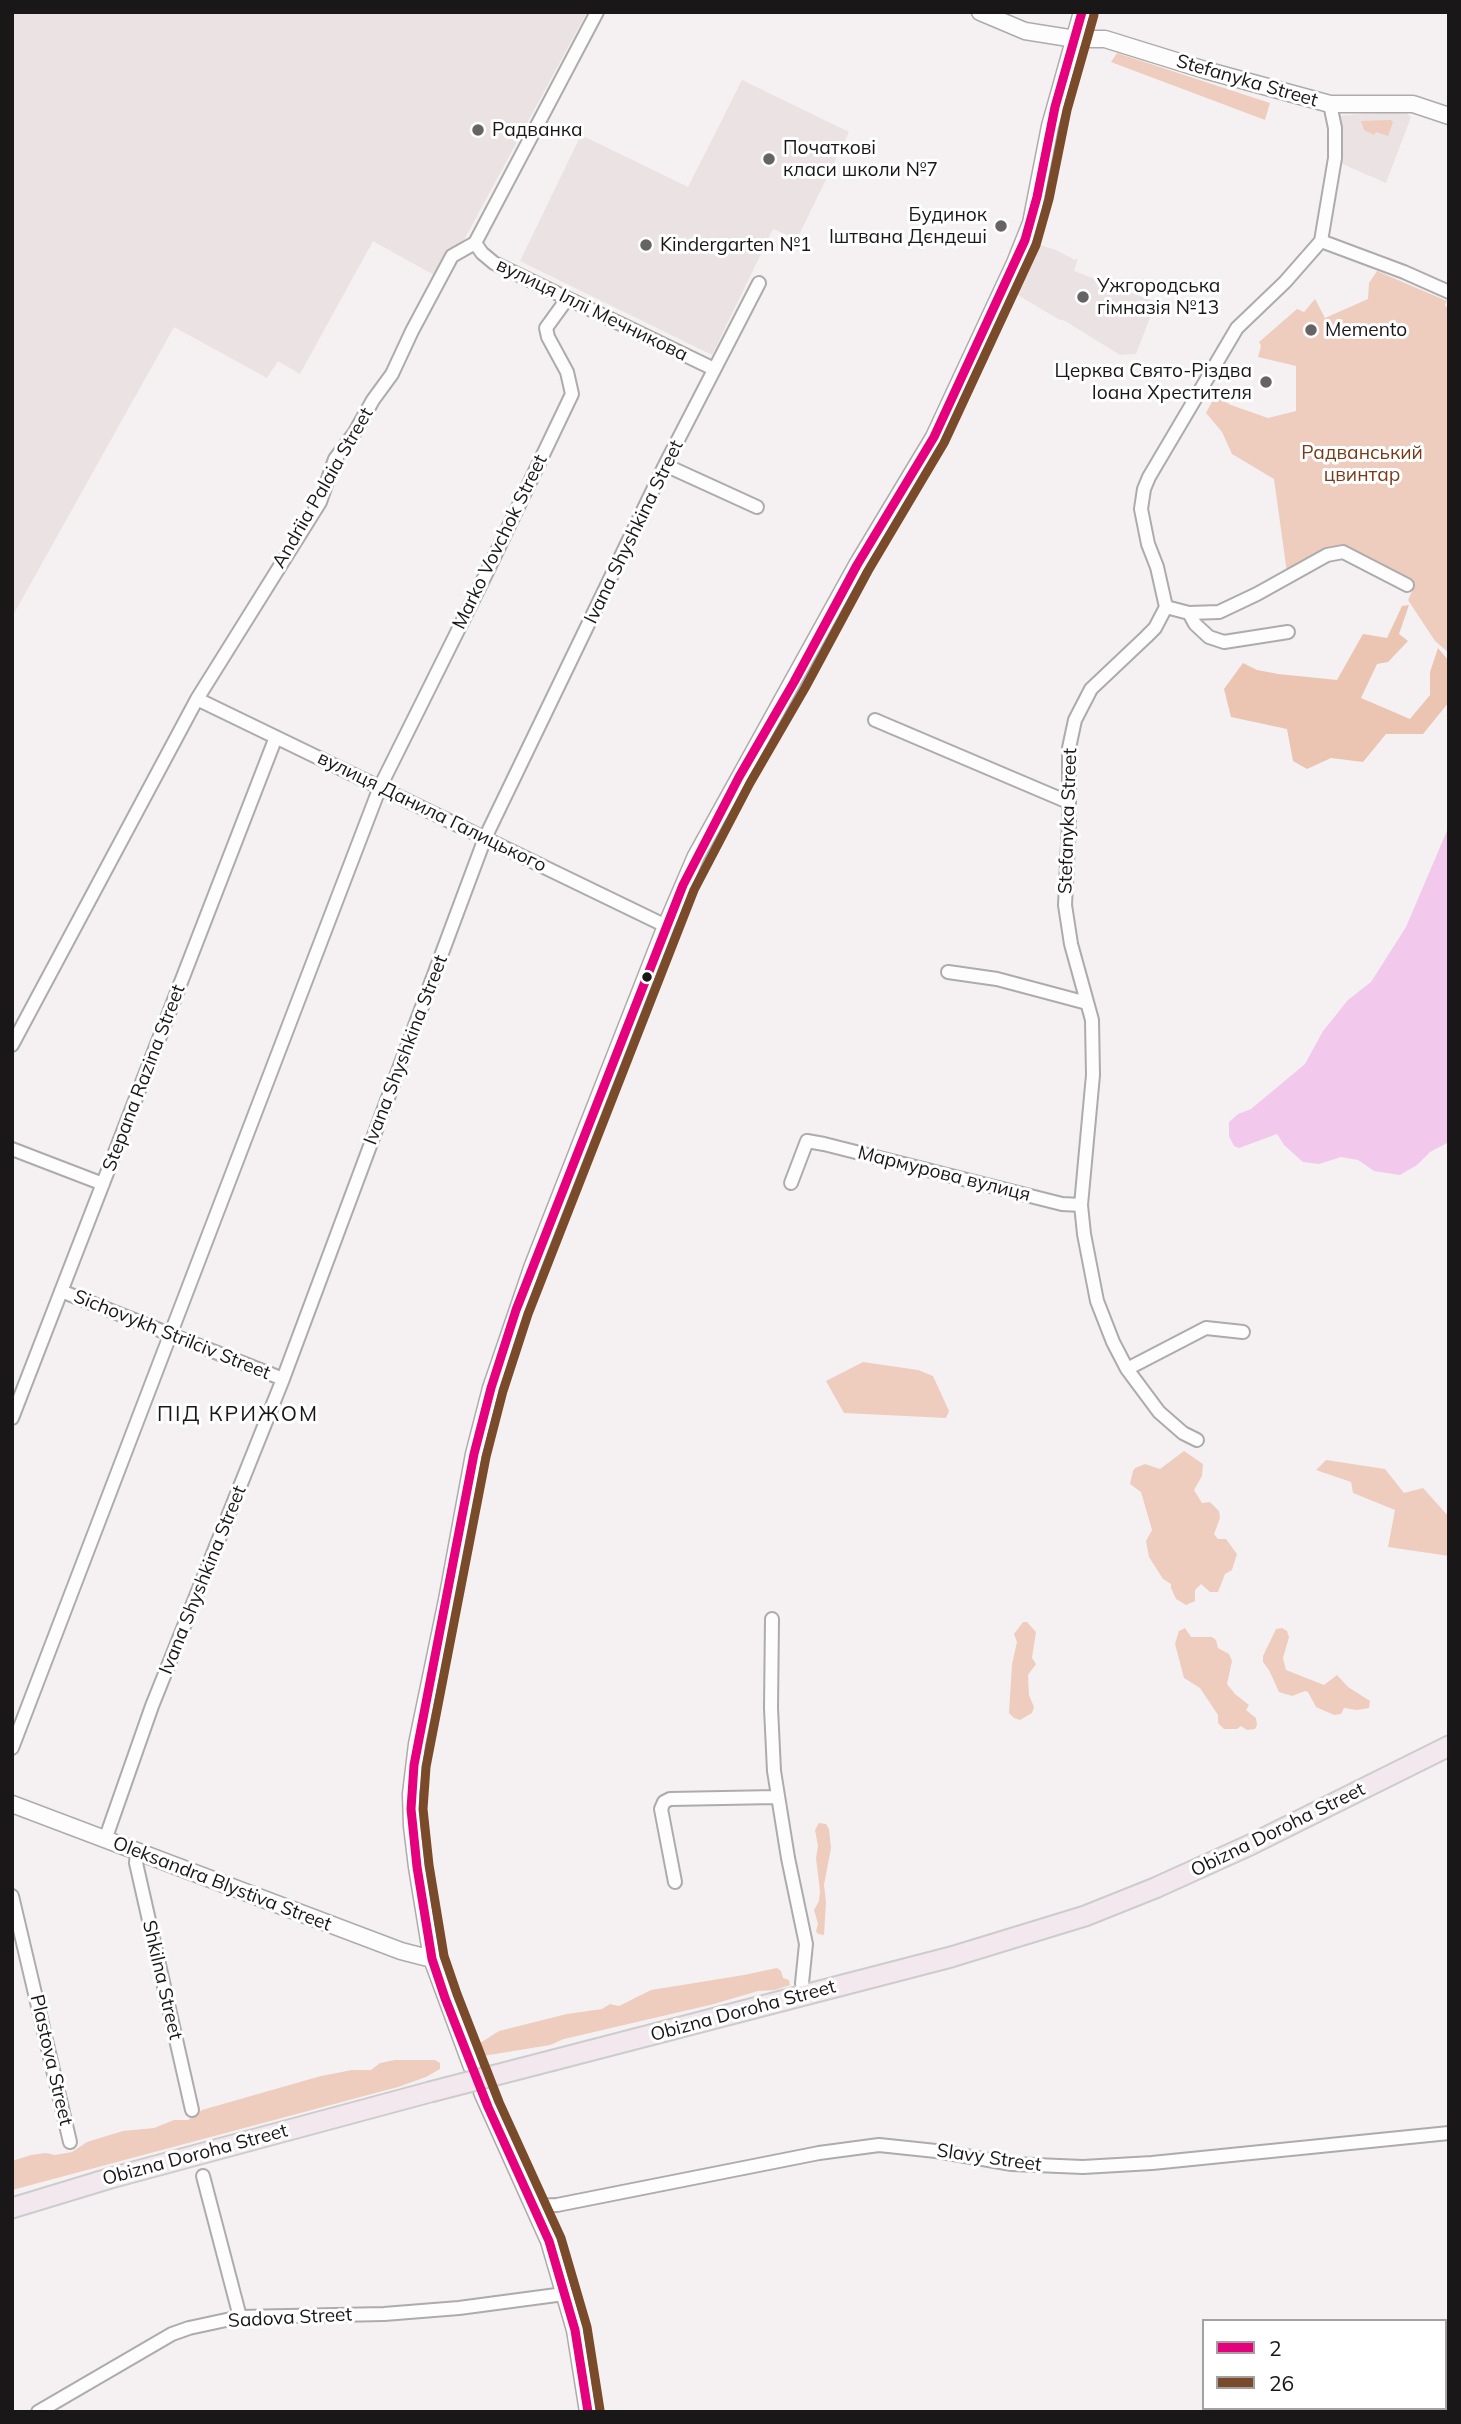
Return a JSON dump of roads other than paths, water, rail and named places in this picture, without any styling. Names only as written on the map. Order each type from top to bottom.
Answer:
[{"type":"highway","name":"Obizna Doroha Street","points":[[12,2208],[111,2178],[430,2092],[1021,1937],[1085,1916],[1155,1888],[1250,1845],[1449,1746]]},
{"type":"street","name":"Andriia Palaia Street","points":[[12,1045],[197,699],[320,502],[335,459],[392,374],[452,256],[475,243],[597,12]]},
{"type":"street","name":"Stefanyka Street","points":[[980,12],[1025,31],[1075,39],[1105,39],[1330,104],[1335,128],[1335,158],[1321,242]]},
{"type":"street","points":[[472,2067],[432,1959],[412,1826],[412,1778],[486,1402],[516,1310],[696,856],[857,565],[934,437],[1015,263],[1031,223],[1050,126],[1082,12]]},
{"type":"street","points":[[1330,104],[1413,104],[1449,116]]},
{"type":"street","points":[[1407,585],[1343,552],[1327,555],[1228,608],[1210,613],[1189,613],[1166,607],[1141,509],[1149,477],[1177,434],[1237,328],[1293,274],[1321,242],[1405,272],[1449,292]]},
{"type":"street","name":"вулиця Іллі Мечникова","points":[[475,243],[494,263],[714,369]]},
{"type":"street","name":"Ivana Shyshkina Street","points":[[105,1840],[152,1706],[283,1379],[485,838],[666,465],[758,283]]},
{"type":"street","name":"Marko Vovchok Street","points":[[380,787],[572,394],[567,372],[546,328],[567,299]]},
{"type":"street","points":[[666,465],[757,506]]},
{"type":"street","name":"Stefanyka Street","points":[[1166,607],[1155,628],[1103,676],[1082,705],[1072,732],[1065,913],[1092,1020],[1093,1075],[1081,1205],[1097,1301],[1127,1369],[1160,1412],[1183,1433],[1197,1440]]},
{"type":"street","points":[[1189,613],[1195,624],[1209,637],[1224,642],[1288,632]]},
{"type":"street","name":"вулиця Данила Галицького","points":[[197,699],[666,926]]},
{"type":"street","points":[[875,720],[1068,802]]},
{"type":"street","name":"Stepana Razina Street","points":[[12,1418],[275,737]]},
{"type":"street","points":[[12,1748],[380,787]]},
{"type":"street","points":[[948,972],[997,979],[1087,1003]]},
{"type":"street","name":"Мармурова вулиця","points":[[791,1183],[807,1141],[824,1143],[1062,1204],[1081,1205]]},
{"type":"street","points":[[12,1149],[103,1184]]},
{"type":"street","name":"Sichovykh Strilciv Street","points":[[61,1291],[283,1379]]},
{"type":"street","points":[[1127,1369],[1206,1328],[1243,1332]]},
{"type":"street","points":[[772,1619],[771,1708],[776,1797],[806,1944],[802,1983],[804,1996]]},
{"type":"street","points":[[675,1881],[661,1809],[664,1802],[670,1799],[776,1797]]},
{"type":"street","name":"Oleksandra Blystiva Street","points":[[12,1804],[401,1951],[432,1959]]},
{"type":"street","name":"Shkilna Street","points":[[137,1850],[136,1863],[192,2110]]},
{"type":"street","name":"Plastova Street","points":[[12,1896],[70,2142]]},
{"type":"street","points":[[482,2092],[549,2241],[575,2330],[588,2412]]},
{"type":"street","name":"Slavy Street","points":[[533,2206],[557,2205],[819,2153],[879,2145],[936,2151],[1012,2164],[1083,2167],[1152,2163],[1449,2133]]},
{"type":"street","points":[[203,2176],[240,2318]]},
{"type":"street","name":"Sadova Street","points":[[38,2412],[172,2334],[189,2328],[240,2318],[384,2314],[564,2294]]},
{"type":"place","name":"Радванка","points":[[478,130]]},
{"type":"place","name":"Початкові класи школи №7","points":[[769,159]]},
{"type":"place","name":"Будинок Іштвана Дєндеші","points":[[1001,226]]},
{"type":"place","name":"Kindergarten №1","points":[[646,245]]},
{"type":"place","name":"Ужгородська гімназія №13","points":[[1083,297]]},
{"type":"place","name":"Memento","points":[[1311,330]]},
{"type":"place","name":"Церква Свято-Різдва Іоана Хрестителя","points":[[1266,382]]},
{"type":"district","name":"ПІД КРИЖОМ","points":[[238,1415]]},
{"type":"park label","name":"Радванський цвинтар","points":[[1362,464]]}]
